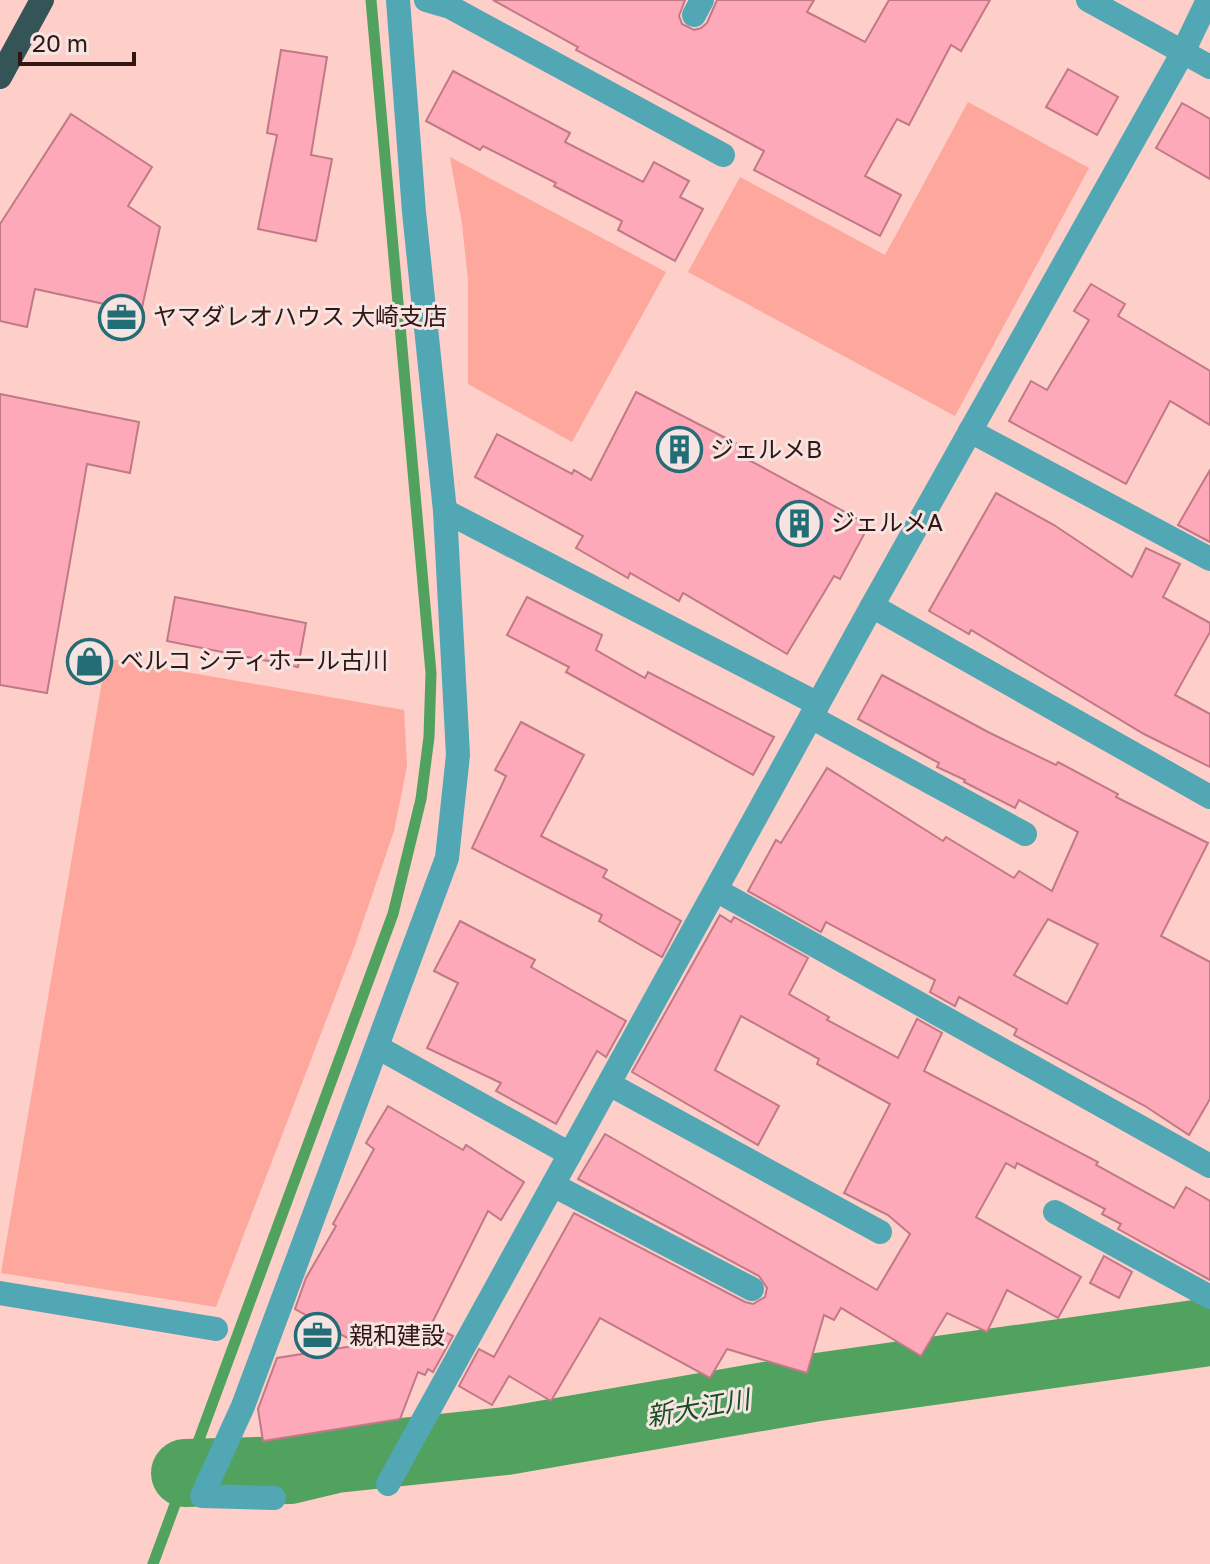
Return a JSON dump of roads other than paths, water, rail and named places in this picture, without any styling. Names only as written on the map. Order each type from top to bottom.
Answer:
[{"type":"highway","points":[[0,77],[42,0]]},
{"type":"street","points":[[274,1498],[202,1496],[243,1406],[379,1048],[447,858],[458,755],[445,511],[414,212],[398,0]]},
{"type":"street","points":[[426,0],[450,7],[723,155]]},
{"type":"street","points":[[1088,0],[1210,67]]},
{"type":"street","points":[[389,1483],[872,606],[1183,52],[1208,0]]},
{"type":"street","points":[[970,431],[1210,559]]},
{"type":"street","points":[[445,511],[815,711],[1025,834]]},
{"type":"street","points":[[872,606],[1210,797]]},
{"type":"street","points":[[716,890],[1210,1166]]},
{"type":"street","points":[[379,1048],[570,1154]]},
{"type":"street","points":[[609,1084],[880,1232]]},
{"type":"street","points":[[553,1185],[752,1289]]},
{"type":"street","points":[[1055,1212],[1210,1297]]},
{"type":"street","points":[[0,1293],[216,1329]]},
{"type":"waterway","points":[[153,1564],[393,914],[421,799],[429,737],[431,673],[371,0]]},
{"type":"waterway","name":"新大江川","points":[[185,1473],[290,1470],[336,1459],[506,1441],[818,1387],[1210,1332]]},
{"type":"place","name":"ヤマダレオハウス 大崎支店","points":[[122,317]]},
{"type":"place","name":"ジェルメB","points":[[679,450]]},
{"type":"place","name":"ジェルメA","points":[[800,523]]},
{"type":"place","name":"ベルコ シティホール古川","points":[[89,661]]},
{"type":"place","name":"親和建設","points":[[318,1336]]}]
